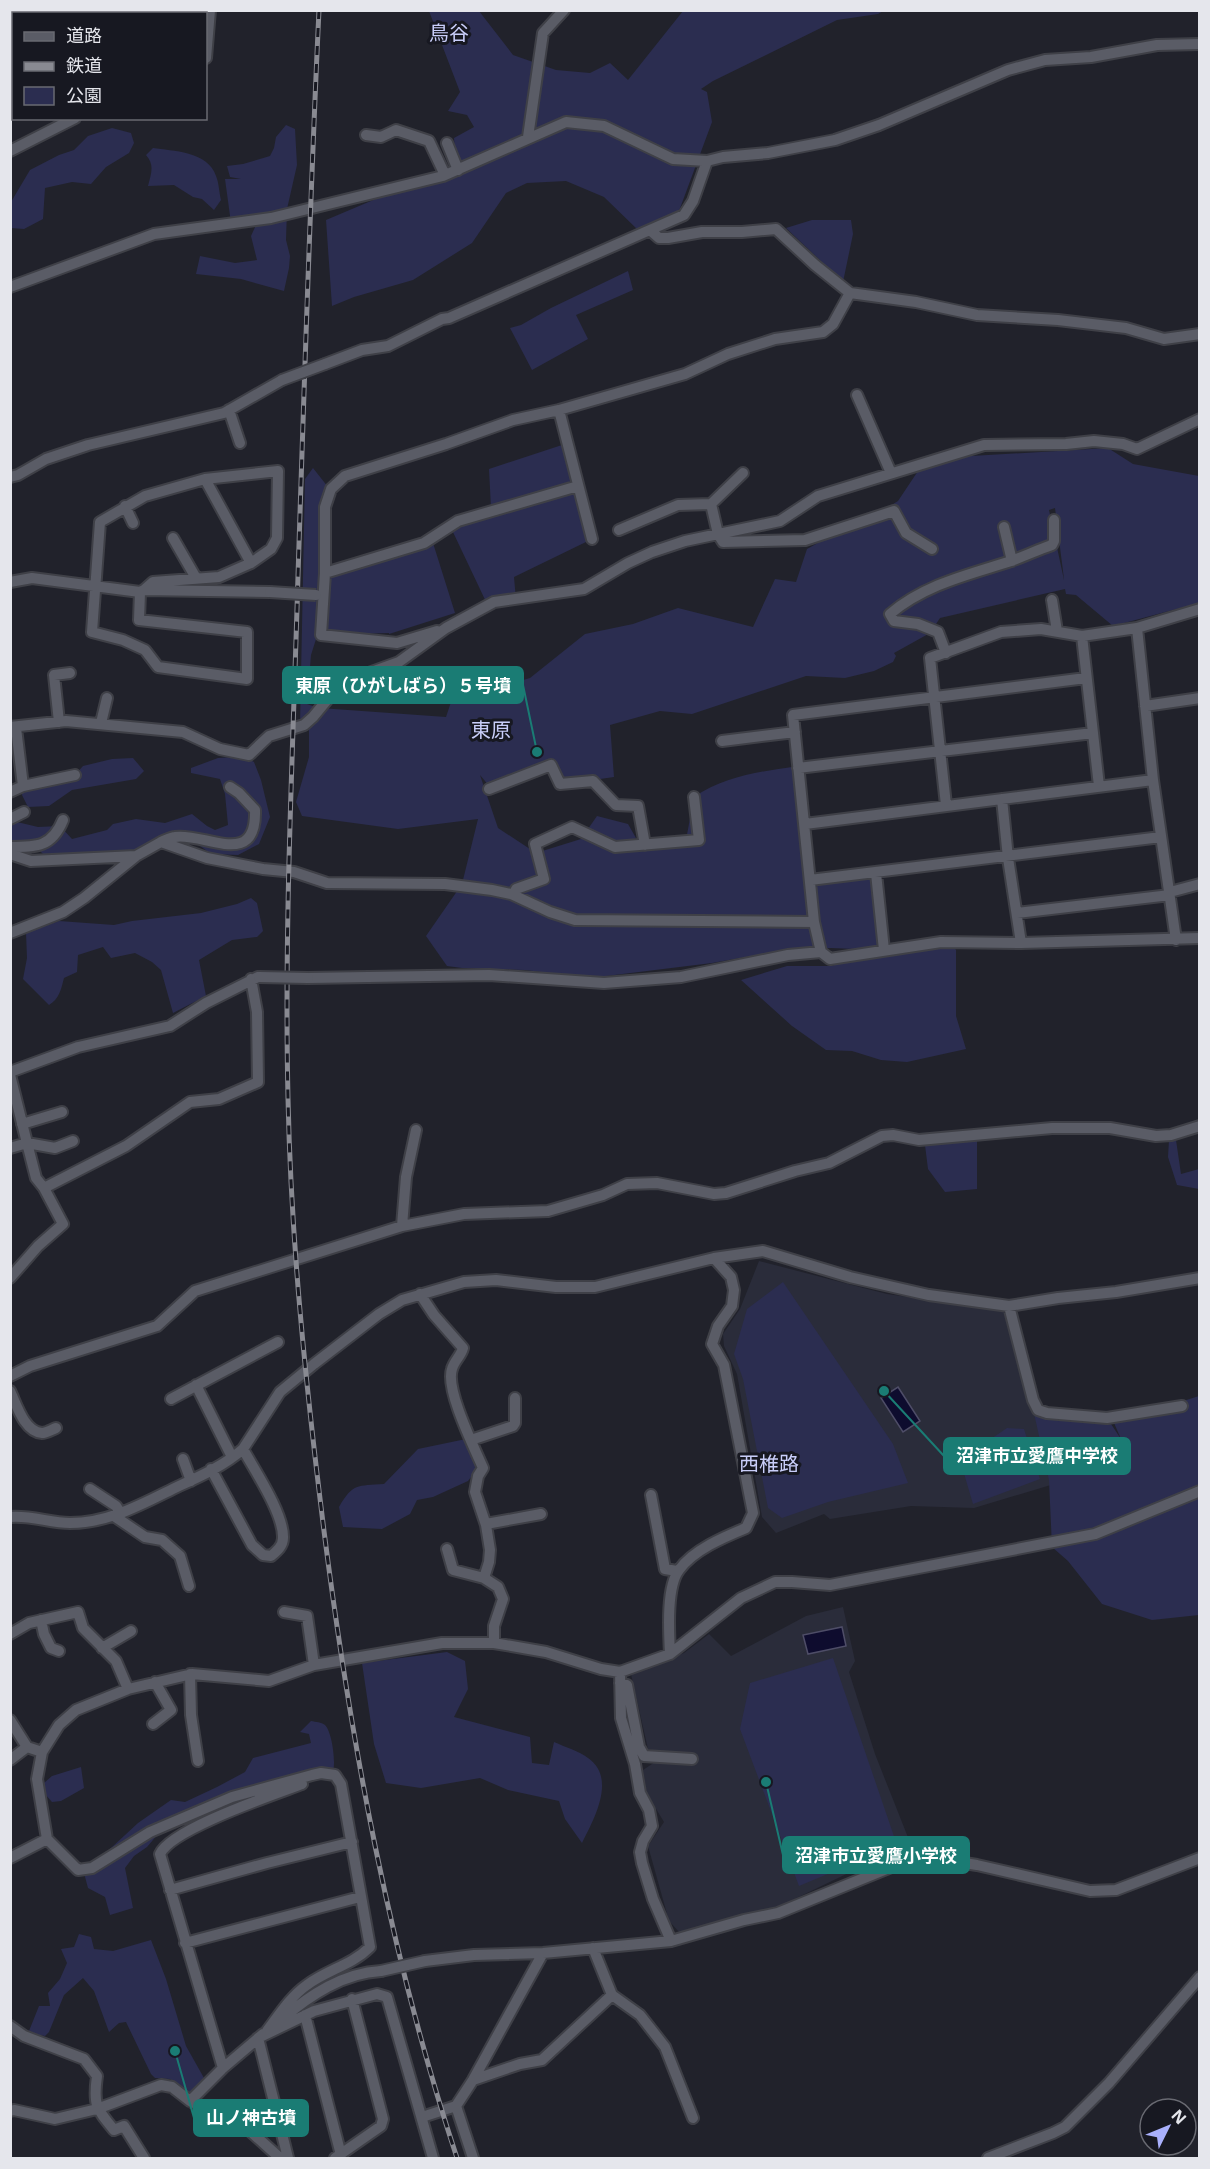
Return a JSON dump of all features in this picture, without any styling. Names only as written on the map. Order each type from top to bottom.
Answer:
[{"type":"street","points":[[207,46],[210,10]]},
{"type":"street","points":[[528,137],[543,33],[564,10]]},
{"type":"street","points":[[10,287],[154,234],[271,218],[445,175],[566,122],[604,126],[673,159],[706,161],[768,153],[835,140],[879,125],[1008,70],[1046,60],[1091,57],[1157,45],[1200,44]]},
{"type":"street","points":[[10,151],[71,120]]},
{"type":"street","points":[[366,135],[381,137],[396,130],[429,141],[445,175]]},
{"type":"street","points":[[447,143],[458,170]]},
{"type":"street","points":[[10,477],[46,459],[88,445],[228,411],[282,380],[362,350],[388,346],[442,319],[449,318],[607,247],[651,231],[684,215],[693,201],[706,161]]},
{"type":"street","points":[[651,231],[659,238],[668,238],[702,232],[776,229],[850,293],[916,302],[977,315],[1126,327],[1164,339],[1200,334]]},
{"type":"street","points":[[446,628],[397,643],[321,635],[320,596],[325,573],[325,507],[331,489],[345,476],[513,420],[559,410],[685,374],[728,354],[775,339],[823,332],[833,324],[850,293]]},
{"type":"street","points":[[857,395],[891,473]]},
{"type":"street","points":[[559,410],[592,538]]},
{"type":"street","points":[[228,411],[240,444]]},
{"type":"street","points":[[23,786],[13,727],[59,722],[101,723],[183,732],[220,749],[249,755],[269,736],[304,725],[314,717],[341,683],[399,662],[446,628],[494,602],[584,589],[628,563],[652,552],[685,541],[780,521],[818,496],[984,445],[1066,444],[1094,441],[1137,448],[1200,419]]},
{"type":"street","points":[[278,471],[277,538],[271,549],[251,563],[219,577],[153,582],[142,591],[139,620],[247,632],[247,679],[158,667],[145,650],[123,640],[92,632],[100,522],[124,506],[144,496],[205,479],[278,471]]},
{"type":"street","points":[[619,530],[678,505],[711,504],[743,473]]},
{"type":"street","points":[[205,479],[251,563]]},
{"type":"street","points":[[325,573],[424,543],[458,521],[578,486]]},
{"type":"street","points":[[711,504],[718,534],[723,542],[805,540],[894,511],[906,533],[932,549]]},
{"type":"street","points":[[124,506],[133,523]]},
{"type":"street","points":[[946,653],[938,632],[918,624],[894,621],[890,614],[907,600],[931,588],[1012,561],[1052,544],[1054,542],[1054,520]]},
{"type":"street","points":[[1004,527],[1012,561]]},
{"type":"street","points":[[173,538],[196,578]]},
{"type":"street","points":[[10,582],[32,578],[142,591],[270,592],[320,596]]},
{"type":"street","points":[[1052,600],[1057,631]]},
{"type":"street","points":[[946,805],[930,658],[1001,632],[1041,629],[1082,636],[1137,628],[1200,609]]},
{"type":"street","points":[[1137,628],[1153,780],[1176,940]]},
{"type":"street","points":[[1082,636],[1099,786]]},
{"type":"street","points":[[59,722],[54,675],[70,673]]},
{"type":"street","points":[[1086,678],[793,715],[814,922],[821,952],[830,959],[941,942],[1022,943],[1200,938]]},
{"type":"street","points":[[101,723],[107,698]]},
{"type":"street","points":[[1144,706],[1200,698]]},
{"type":"street","points":[[722,741],[795,732]]},
{"type":"street","points":[[798,768],[1093,733]]},
{"type":"street","points":[[489,789],[552,765],[560,784],[593,781],[616,805],[638,806],[645,845]]},
{"type":"street","points":[[10,792],[23,786],[75,775]]},
{"type":"street","points":[[805,824],[1153,780]]},
{"type":"street","points":[[10,933],[63,912],[136,856],[176,836],[234,845],[247,838],[255,826],[255,810],[230,786]]},
{"type":"street","points":[[514,896],[516,889],[544,879],[535,844],[572,827],[615,847],[699,840],[694,797]]},
{"type":"street","points":[[1002,798],[1008,858],[1022,943]]},
{"type":"street","points":[[10,819],[24,812]]},
{"type":"street","points":[[10,847],[38,847],[58,832],[63,820]]},
{"type":"street","points":[[810,880],[1008,858],[1161,837]]},
{"type":"street","points":[[162,842],[207,858],[294,872],[327,883],[446,884],[492,890],[514,896],[575,920],[814,922]]},
{"type":"street","points":[[10,854],[30,861],[136,856]]},
{"type":"street","points":[[876,873],[884,950]]},
{"type":"street","points":[[1017,913],[1170,893],[1200,884]]},
{"type":"street","points":[[10,1278],[38,1246],[63,1224],[44,1188],[36,1178],[10,1073],[78,1047],[170,1026],[206,1003],[255,978],[489,975],[604,983],[681,977],[788,955],[821,952]]},
{"type":"street","points":[[44,1188],[126,1146],[190,1102],[219,1099],[258,1082],[255,978]]},
{"type":"street","points":[[22,1124],[62,1112]]},
{"type":"street","points":[[10,1376],[30,1366],[157,1326],[195,1291],[402,1226],[464,1214],[549,1211],[603,1195],[627,1184],[657,1183],[714,1194],[726,1193],[795,1171],[829,1163],[882,1136],[893,1135],[919,1140],[1064,1128],[1110,1128],[1156,1136],[1171,1135],[1200,1126]]},
{"type":"street","points":[[402,1226],[406,1177],[416,1130]]},
{"type":"street","points":[[10,1148],[27,1143],[55,1148],[73,1141]]},
{"type":"street","points":[[10,1517],[21,1516],[70,1523],[118,1515],[191,1481],[243,1449],[280,1392],[380,1314],[402,1300],[464,1282],[496,1280],[556,1287],[595,1287],[714,1258],[763,1251],[850,1278],[929,1295],[1009,1306],[1200,1278]]},
{"type":"street","points":[[670,1654],[671,1596],[677,1571],[710,1544],[746,1528],[753,1513],[724,1365],[712,1344],[718,1326],[732,1306],[734,1290],[731,1277],[714,1258]]},
{"type":"street","points":[[420,1294],[434,1315],[463,1348],[452,1369],[452,1388],[483,1468],[478,1476],[475,1492],[486,1524],[490,1550],[484,1578]]},
{"type":"street","points":[[1009,1306],[1033,1400],[1038,1410],[1047,1413],[1107,1418],[1182,1406]]},
{"type":"street","points":[[171,1399],[278,1342]]},
{"type":"street","points":[[196,1385],[232,1457]]},
{"type":"street","points":[[10,1391],[20,1413],[33,1429],[44,1433],[56,1428]]},
{"type":"street","points":[[471,1440],[513,1426],[515,1398]]},
{"type":"street","points":[[211,1469],[252,1545],[262,1555],[271,1556],[279,1550],[283,1540],[281,1519],[243,1449]]},
{"type":"street","points":[[183,1460],[191,1481]]},
{"type":"street","points":[[90,1489],[116,1506],[118,1515],[145,1537],[162,1540],[180,1556],[189,1586]]},
{"type":"street","points":[[620,1678],[670,1654],[741,1598],[775,1582],[830,1585],[1095,1534],[1200,1491]]},
{"type":"street","points":[[651,1495],[665,1569],[677,1571]]},
{"type":"street","points":[[486,1524],[541,1514]]},
{"type":"street","points":[[447,1550],[453,1570],[484,1578],[498,1587],[504,1599],[494,1626],[494,1643]]},
{"type":"street","points":[[10,1635],[29,1623],[78,1612],[84,1628],[116,1661],[128,1689]]},
{"type":"street","points":[[284,1612],[307,1616],[314,1665]]},
{"type":"street","points":[[41,1620],[44,1634],[51,1648],[60,1651]]},
{"type":"street","points":[[102,1648],[131,1631]]},
{"type":"street","points":[[262,2034],[306,1985],[360,1957],[370,1947],[341,1784],[335,1775],[321,1773],[232,1797],[150,1832],[92,1868],[78,1870],[47,1839],[37,1779],[42,1752],[59,1725],[76,1710],[128,1689],[190,1674],[269,1681],[314,1665],[442,1643],[494,1643],[546,1652],[601,1669],[620,1678],[627,1685],[639,1747],[644,1756],[692,1760]]},
{"type":"street","points":[[190,1674],[191,1715],[198,1761]]},
{"type":"street","points":[[620,1678],[621,1718],[640,1792],[649,1809],[652,1826],[643,1841],[640,1852],[642,1863],[653,1899],[671,1941]]},
{"type":"street","points":[[153,1724],[171,1710],[156,1682]]},
{"type":"street","points":[[10,1720],[27,1747],[42,1752]]},
{"type":"street","points":[[10,1760],[27,1747]]},
{"type":"street","points":[[223,2068],[160,1854],[168,1843],[233,1809],[335,1775]]},
{"type":"street","points":[[150,1832],[163,1848]]},
{"type":"street","points":[[10,1858],[47,1839]]},
{"type":"street","points":[[170,1890],[352,1842]]},
{"type":"street","points":[[190,2101],[223,2068],[303,2001],[331,1985],[366,1972],[474,1954],[543,1953],[671,1941],[744,1920],[778,1914],[906,1861],[939,1859],[977,1865],[1090,1892],[1116,1890],[1200,1858]]},
{"type":"street","points":[[185,1943],[360,1897]]},
{"type":"street","points":[[593,1948],[612,1995],[640,2015],[665,2047],[693,2118]]},
{"type":"street","points":[[422,2117],[456,2106],[473,2080],[543,1953]]},
{"type":"street","points":[[988,2158],[1065,2127],[1109,2083],[1200,1977]]},
{"type":"street","points":[[262,2034],[305,2015],[352,1999],[378,1994],[387,1997],[433,2158]]},
{"type":"street","points":[[473,2080],[520,2064],[542,2060],[612,1995]]},
{"type":"street","points":[[305,2015],[338,2157],[381,2126],[383,2119],[352,1999]]},
{"type":"street","points":[[10,2026],[24,2036],[84,2059],[97,2076],[94,2094],[97,2109],[114,2130],[128,2125],[144,2158]]},
{"type":"street","points":[[262,2034],[288,2158]]},
{"type":"street","points":[[10,2111],[55,2119],[97,2109],[161,2085],[172,2087],[190,2101],[250,2131],[280,2158]]},
{"type":"street","points":[[456,2106],[473,2158]]},
{"type":"shaded area","points":[[759,1261],[887,1294],[1006,1311],[1054,1484],[974,1508],[911,1506],[830,1519],[824,1514],[776,1533],[762,1517],[737,1374],[724,1346],[723,1334],[740,1309]]},
{"type":"shaded area","points":[[898,1387],[920,1421],[903,1432],[881,1398]]},
{"type":"shaded area","points":[[843,1607],[855,1661],[849,1672],[875,1754],[915,1855],[867,1864],[776,1908],[680,1933],[669,1921],[648,1846],[664,1822],[647,1794],[643,1770],[655,1762],[652,1750],[648,1749],[631,1674],[684,1653],[709,1634],[731,1656],[806,1616]]},
{"type":"shaded area","points":[[842,1627],[846,1646],[808,1654],[803,1635]]},
{"type":"green space","points":[[429,11],[479,11],[513,55],[556,70],[590,73],[610,63],[628,80],[683,11],[883,11],[878,14],[837,20],[701,89],[707,92],[712,122],[679,211],[638,230],[604,197],[566,181],[527,183],[506,193],[472,243],[413,280],[354,297],[332,306],[326,220],[456,165],[454,138],[474,127],[467,115],[448,111],[460,92]]},
{"type":"green space","points":[[286,125],[295,129],[297,165],[287,209],[286,240],[290,256],[284,291],[241,279],[196,274],[200,256],[235,263],[257,260],[251,236],[256,225],[231,223],[225,179],[241,179],[230,177],[227,166],[270,156],[276,137]]},
{"type":"green space","points":[[112,128],[131,133],[134,143],[129,153],[106,167],[91,184],[72,182],[45,188],[43,219],[24,229],[11,228],[11,202],[30,170],[74,150],[88,136]]},
{"type":"green space","points":[[153,148],[198,157],[212,168],[217,179],[221,200],[214,210],[202,199],[193,197],[174,185],[148,186],[151,166],[146,155]]},
{"type":"green space","points":[[812,220],[851,220],[853,234],[843,282],[786,228]]},
{"type":"green space","points":[[628,271],[633,290],[576,315],[588,339],[532,370],[510,328],[521,325]]},
{"type":"green space","points":[[562,445],[588,541],[514,577],[516,600],[488,606],[452,530],[491,508],[489,469]]},
{"type":"green space","points":[[1108,448],[1133,464],[1199,476],[1199,603],[1113,626],[1076,595],[1066,594],[1065,589],[940,618],[930,633],[894,653],[896,656],[893,662],[874,671],[845,678],[806,676],[692,714],[660,711],[610,725],[614,777],[561,778],[552,761],[490,787],[480,775],[498,828],[536,853],[581,839],[597,816],[628,824],[636,838],[618,846],[686,840],[694,797],[729,780],[754,773],[792,767],[810,880],[873,874],[880,950],[831,948],[786,950],[712,963],[590,978],[525,970],[447,966],[426,936],[462,884],[478,819],[398,829],[302,816],[296,802],[309,757],[309,720],[320,708],[446,717],[453,696],[480,693],[530,678],[585,634],[633,624],[678,608],[753,627],[775,579],[796,582],[807,549],[825,539],[845,534],[898,501],[918,471],[954,457]],"holes":[[[1055,508],[1064,580],[1049,510]]]},
{"type":"green space","points":[[313,468],[328,487],[317,636],[311,655],[307,704],[318,708],[300,725],[305,479]]},
{"type":"green space","points":[[433,543],[455,613],[389,634],[323,635],[325,575]]},
{"type":"green space","points":[[133,758],[144,771],[136,779],[72,790],[49,806],[28,807],[22,795],[23,786],[74,776],[83,766],[112,759]]},
{"type":"green space","points":[[218,758],[247,758],[254,762],[270,817],[259,844],[238,855],[211,854],[192,840],[157,844],[135,853],[47,858],[33,844],[11,840],[11,825],[17,822],[38,827],[60,826],[72,839],[107,830],[113,824],[136,819],[165,823],[192,814],[215,830],[228,825],[225,794],[220,779],[191,773],[191,768]]},
{"type":"green space","points":[[251,898],[257,903],[263,931],[257,937],[232,940],[199,960],[206,996],[173,1013],[161,970],[135,953],[111,958],[103,947],[78,955],[77,972],[64,978],[61,990],[49,1005],[23,979],[27,958],[26,933],[59,921],[114,925],[201,913]]},
{"type":"green space","points":[[951,944],[956,950],[956,1016],[966,1049],[907,1062],[881,1060],[852,1051],[826,1050],[792,1026],[741,980],[787,966],[831,966],[887,949]]},
{"type":"green space","points":[[977,1138],[977,1189],[945,1192],[928,1169],[925,1145]]},
{"type":"green space","points":[[1169,1140],[1176,1140],[1181,1174],[1199,1169],[1199,1189],[1177,1185],[1168,1157]]},
{"type":"green space","points":[[783,1282],[893,1444],[908,1483],[828,1502],[782,1518],[768,1508],[743,1379],[734,1354],[747,1309]]},
{"type":"green space","points":[[1199,1396],[1199,1615],[1152,1620],[1102,1604],[1068,1561],[1052,1547],[1049,1480],[1033,1409],[1111,1424],[1121,1439],[1114,1423]]},
{"type":"green space","points":[[1007,1428],[1024,1429],[1040,1479],[973,1504],[960,1460]]},
{"type":"green space","points":[[466,1439],[477,1469],[468,1481],[433,1497],[417,1500],[410,1514],[382,1529],[343,1527],[339,1507],[352,1490],[362,1486],[384,1484],[418,1449]]},
{"type":"green space","points":[[447,1652],[465,1661],[468,1689],[454,1717],[530,1737],[532,1763],[549,1765],[554,1742],[576,1751],[597,1766],[602,1787],[600,1799],[582,1843],[565,1819],[559,1801],[508,1790],[480,1778],[421,1788],[386,1783],[374,1744],[362,1663]]},
{"type":"green space","points":[[833,1658],[897,1845],[799,1886],[740,1729],[750,1683]]},
{"type":"green space","points":[[311,1721],[325,1725],[330,1734],[333,1747],[333,1771],[169,1821],[125,1868],[133,1908],[110,1915],[105,1897],[88,1888],[84,1873],[138,1823],[171,1800],[185,1802],[217,1787],[245,1772],[253,1758],[311,1743],[309,1734],[300,1732]]},
{"type":"green space","points":[[81,1767],[84,1788],[61,1801],[52,1802],[44,1793],[44,1783],[52,1776]]},
{"type":"green space","points":[[79,1934],[91,1937],[94,1949],[113,1951],[151,1940],[166,1979],[186,2046],[204,2078],[189,2093],[170,2079],[155,2078],[151,2074],[126,2022],[119,2023],[109,2032],[94,1991],[83,1978],[64,1995],[49,2032],[45,2036],[29,2031],[39,2006],[50,2006],[48,1993],[60,1979],[67,1963],[61,1949],[74,1947]]},
{"type":"railway","points":[[319,10],[288,902],[287,1033],[292,1207],[300,1315],[317,1477],[360,1769],[412,2004],[457,2158]]},
{"type":"place","name":"東原（ひがしばら）５号墳","points":[[537,752]]},
{"type":"place","name":"沼津市立愛鷹中学校","points":[[884,1391]]},
{"type":"place","name":"沼津市立愛鷹小学校","points":[[766,1782]]},
{"type":"place","name":"山ノ神古墳","points":[[175,2051]]},
{"type":"district","name":"鳥谷","points":[[449,32]]},
{"type":"district","name":"東原","points":[[491,729]]},
{"type":"district","name":"西椎路","points":[[769,1463]]}]
